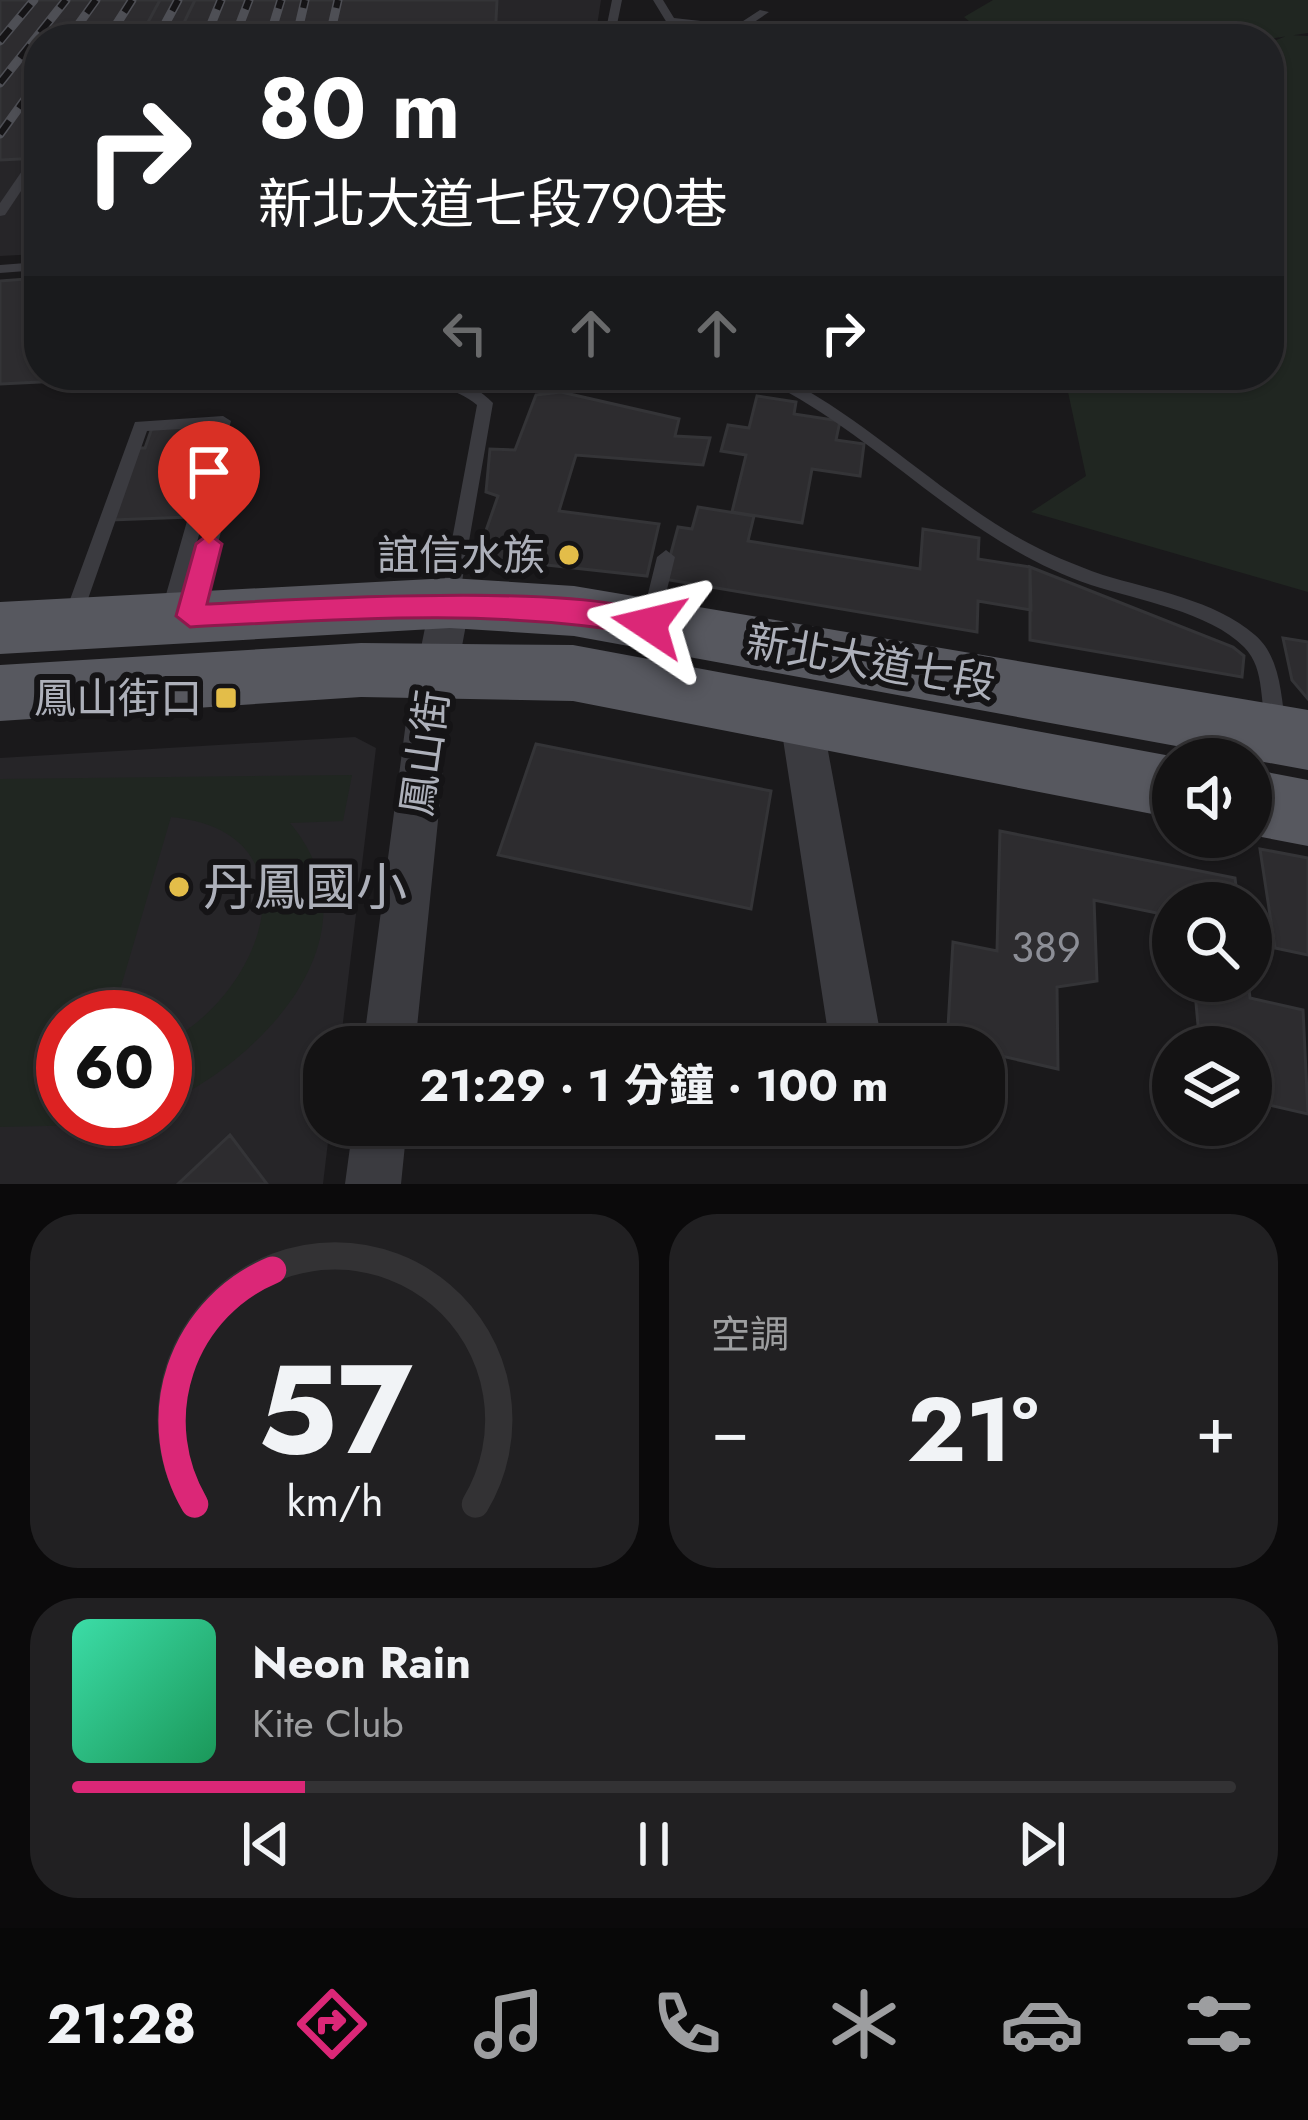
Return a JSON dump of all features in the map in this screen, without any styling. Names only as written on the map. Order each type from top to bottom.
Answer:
[{"type":"main road","name":"新北大道七段","points":[[0,628],[449,603],[574,611],[1293,737]]},
{"type":"main road","name":"新北大道七段","points":[[0,693],[437,670],[573,673],[1152,782]]},
{"type":"main road","points":[[1272,806],[1308,813]]},
{"type":"street","name":"鳳山街","points":[[392,1026],[449,603]]},
{"type":"street","points":[[800,713],[854,1026]]},
{"type":"street","points":[[374,1184],[378,1146]]},
{"type":"lane","points":[[658,0],[671,21],[688,24]]},
{"type":"lane","points":[[751,24],[764,12]]},
{"type":"lane","points":[[0,212],[24,177]]},
{"type":"lane","points":[[449,603],[485,403],[468,390]]},
{"type":"lane","points":[[807,390],[979,520],[1048,561],[1191,611],[1246,637],[1265,661],[1293,737]]},
{"type":"lane","points":[[71,624],[141,426],[223,421],[179,616]]},
{"type":"lane","points":[[179,616],[232,460]]},
{"type":"lane","points":[[649,624],[666,557]]},
{"type":"shaded area","points":[[0,0],[601,0],[597,24],[24,24],[24,255],[0,256]]},
{"type":"shaded area","points":[[993,0],[1308,0],[1308,33],[1284,37],[1284,24],[973,24],[964,17]]},
{"type":"shaded area","points":[[1308,36],[1308,592],[1031,512],[1086,476],[1068,392],[1063,390],[1284,390],[1284,37]]},
{"type":"shaded area","name":"丹鳳國小","points":[[355,737],[376,748],[343,1026],[303,1026],[303,1146],[328,1146],[323,1184],[0,1184],[0,758]]},
{"type":"shaded area","points":[[352,775],[343,821],[290,823],[315,865],[323,907],[318,948],[300,987],[273,1023],[240,1055],[192,1089],[192,1025],[229,990],[250,954],[261,918],[261,882],[248,852],[218,829],[171,817],[120,990],[36,990],[36,1126],[0,1127],[0,779]]},
{"type":"building","points":[[0,0],[160,0],[147,24],[24,24],[24,159],[0,160]]},
{"type":"building","points":[[160,0],[195,0],[183,24],[147,24]]},
{"type":"building","points":[[195,0],[497,0],[496,24],[183,24]]},
{"type":"building","points":[[24,279],[24,383],[0,384],[0,281]]},
{"type":"building","points":[[561,392],[679,419],[675,436],[710,438],[703,465],[576,455],[559,511],[659,524],[647,576],[493,559],[482,542],[498,496],[486,492],[490,449],[515,450],[536,395]]},
{"type":"building","points":[[757,396],[796,402],[794,414],[840,421],[836,440],[864,444],[860,476],[812,469],[802,523],[732,512],[746,455],[721,451],[728,425],[749,428]]},
{"type":"building","points":[[200,426],[194,444],[211,444],[190,517],[112,520],[137,448],[145,448],[152,428]]},
{"type":"building","points":[[698,507],[754,516],[748,541],[920,569],[923,529],[979,538],[978,559],[1030,567],[1031,610],[978,601],[977,632],[664,579],[678,527],[692,529]]},
{"type":"building","points":[[1030,567],[1233,647],[1244,656],[1242,677],[1030,640]]},
{"type":"building","points":[[1283,638],[1308,642],[1308,699],[1292,680]]},
{"type":"building","points":[[536,744],[771,791],[751,909],[498,855]]},
{"type":"building","points":[[1000,831],[1235,878],[1235,882],[1152,882],[1152,912],[1094,900],[1097,981],[1057,987],[1058,1069],[1005,1057],[1005,1026],[948,1026],[953,942],[997,951]]},
{"type":"building","points":[[1272,851],[1308,858],[1308,955],[1275,948],[1272,882],[1265,882],[1261,858],[1272,858]]},
{"type":"building","points":[[1196,1002],[1268,1002],[1303,1010],[1308,1114],[1272,1106],[1272,1026],[1198,1026]]},
{"type":"building","points":[[230,1135],[267,1184],[178,1184]]},
{"type":"railway","points":[[0,41],[34,0]]},
{"type":"railway","points":[[47,24],[66,0]]},
{"type":"railway","points":[[79,24],[96,0]]},
{"type":"railway","points":[[117,24],[132,0]]},
{"type":"railway","points":[[165,24],[178,0]]},
{"type":"railway","points":[[211,24],[221,0]]},
{"type":"railway","points":[[240,24],[249,0]]},
{"type":"railway","points":[[274,24],[281,0]]},
{"type":"railway","points":[[299,24],[305,0]]},
{"type":"railway","points":[[332,24],[338,0]]},
{"type":"railway","points":[[0,83],[24,53]]},
{"type":"railway","points":[[0,134],[24,101]]},
{"type":"place","name":"誼信水族","points":[[569,555]]},
{"type":"place","name":"鳳山街口","points":[[226,698]]},
{"type":"place","name":"丹鳳國小","points":[[179,887]]},
{"type":"route","points":[[209,544],[190,616],[449,603],[574,611],[649,624]]}]
